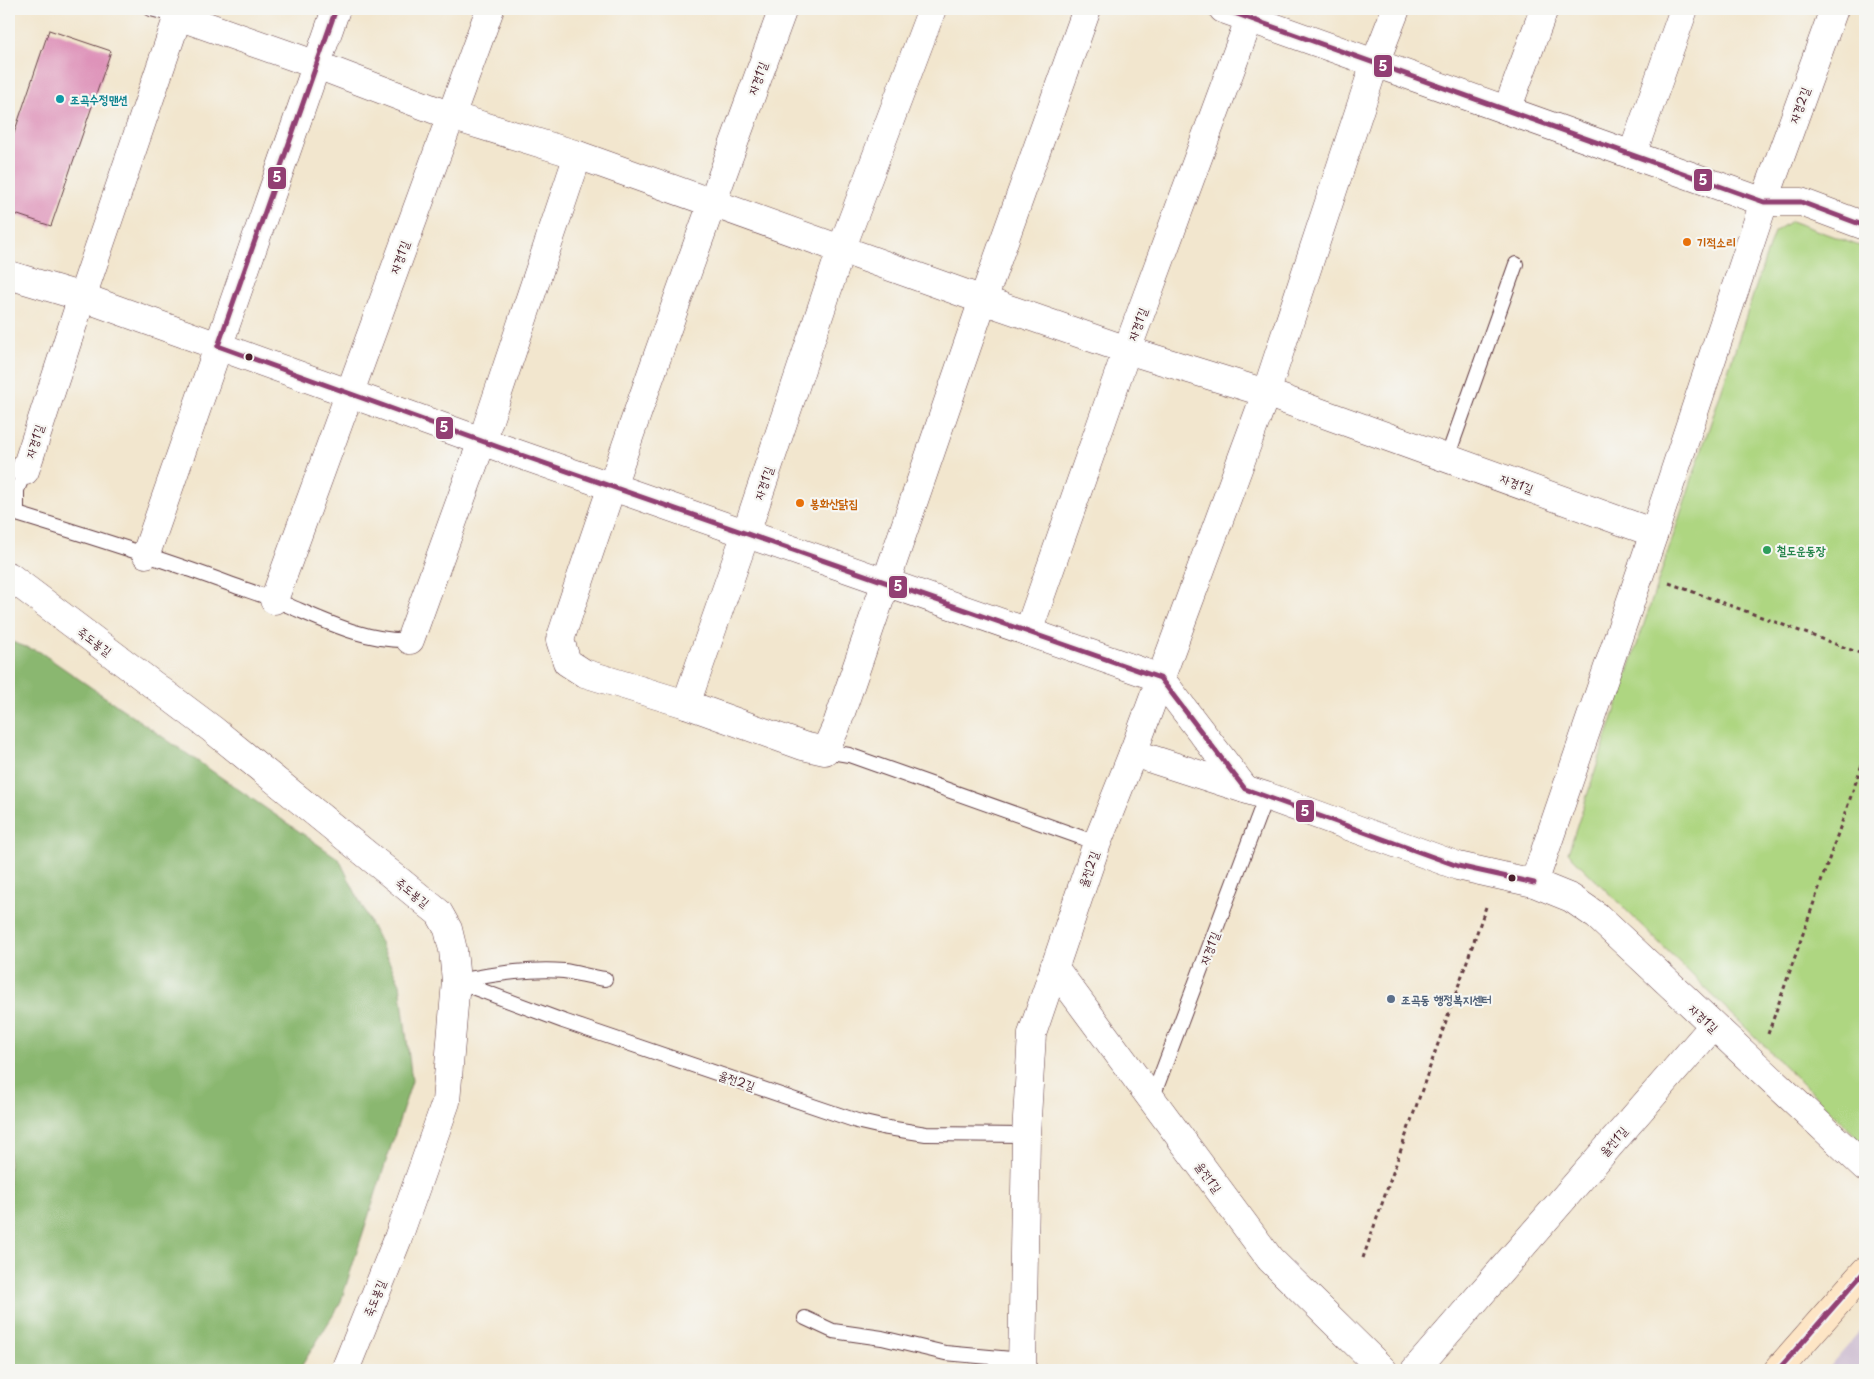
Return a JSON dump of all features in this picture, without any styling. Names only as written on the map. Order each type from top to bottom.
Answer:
[{"type":"main road","points":[[1778,1370],[1865,1271]]},
{"type":"street","points":[[146,554],[336,9]]},
{"type":"street","name":"자경1길","points":[[274,600],[490,9]]},
{"type":"street","name":"자경1길","points":[[783,9],[711,203],[611,486],[560,640],[567,662],[584,673],[686,704],[746,533],[841,250],[932,9]]},
{"type":"street","points":[[686,704],[803,746],[824,751],[836,726],[983,300],[1087,9]]},
{"type":"street","points":[[1223,9],[1251,13],[1375,63],[1764,202],[1801,202],[1865,226]]},
{"type":"street","points":[[1256,792],[1133,753],[1266,392],[1375,63],[1396,9]]},
{"type":"street","points":[[1507,110],[1544,9]]},
{"type":"street","points":[[1632,155],[1684,9]]},
{"type":"street","name":"자경2길","points":[[1764,202],[1834,9]]},
{"type":"street","name":"자경1길","points":[[1028,632],[1127,350],[1251,13]]},
{"type":"street","name":"자경1길","points":[[24,471],[82,297],[190,15],[222,32],[317,65],[450,116],[578,155],[1127,350],[1266,392],[1654,533]]},
{"type":"street","points":[[410,640],[482,441],[578,155]]},
{"type":"street","points":[[1534,883],[1641,573],[1764,202]]},
{"type":"street","points":[[9,275],[82,297],[482,441],[1160,678],[1256,792]]},
{"type":"street","name":"죽도봉길","points":[[9,576],[212,729],[439,913],[448,929],[453,950],[456,981],[446,1102],[398,1238],[344,1370]]},
{"type":"street","name":"율전2길","points":[[1023,1365],[1026,1135],[1032,1034],[1097,843],[1133,753]]},
{"type":"street","name":"자경1길","points":[[1256,792],[1458,866],[1534,883],[1571,898],[1597,916],[1865,1167]]},
{"type":"street","name":"율전1길","points":[[1054,967],[1270,1259],[1383,1370]]},
{"type":"street","name":"율전1길","points":[[1415,1370],[1713,1026]]},
{"type":"lane","points":[[151,9],[190,15]]},
{"type":"lane","points":[[1448,458],[1516,264]]},
{"type":"lane","points":[[24,471],[17,490],[13,512],[146,554],[274,600],[333,625],[376,638],[394,641],[410,640]]},
{"type":"lane","points":[[824,751],[849,755],[1097,843]]},
{"type":"lane","name":"자경1길","points":[[1152,1100],[1256,792]]},
{"type":"lane","points":[[456,981],[508,972],[539,970],[565,972],[605,979]]},
{"type":"lane","name":"율전2길","points":[[456,981],[563,1022],[860,1122],[926,1134],[1026,1135]]},
{"type":"lane","name":"율전2길","points":[[804,1318],[833,1331],[882,1338],[944,1353],[1023,1365]]},
{"type":"path","points":[[1641,573],[1865,655]]},
{"type":"path","points":[[9,617],[12,622],[12,661],[9,660]]},
{"type":"path","points":[[1755,1065],[1768,1034],[1865,756]]},
{"type":"path","points":[[1363,1258],[1497,875]]},
{"type":"shaded area","points":[[1865,1325],[1865,1370],[1826,1370]]},
{"type":"green space","name":"철도운동장","points":[[1791,221],[1865,248],[1865,1145],[1568,853],[1774,232]]},
{"type":"green space","points":[[9,641],[40,652],[339,859],[400,984],[412,1081],[340,1304],[299,1370],[9,1370]]},
{"type":"building","name":"조곡수정맨션","points":[[49,30],[111,51],[51,226],[9,212],[9,148]]},
{"type":"transit line","name":"5","points":[[218,346],[336,9]]},
{"type":"transit line","name":"5","points":[[1223,9],[1764,202],[1801,202],[1865,226]]},
{"type":"transit line","name":"5","points":[[218,346],[501,448],[1160,678],[1245,789],[1458,866],[1534,883]]},
{"type":"transit line","name":"5","points":[[1778,1370],[1865,1271]]},
{"type":"place","name":"조곡수정맨션","points":[[60,99]]},
{"type":"place","name":"기적소리","points":[[1687,242]]},
{"type":"place","name":"봉화산닭집","points":[[800,503]]},
{"type":"place","name":"철도운동장","points":[[1767,550]]},
{"type":"place","name":"조곡동 행정복지센터","points":[[1391,999]]}]
